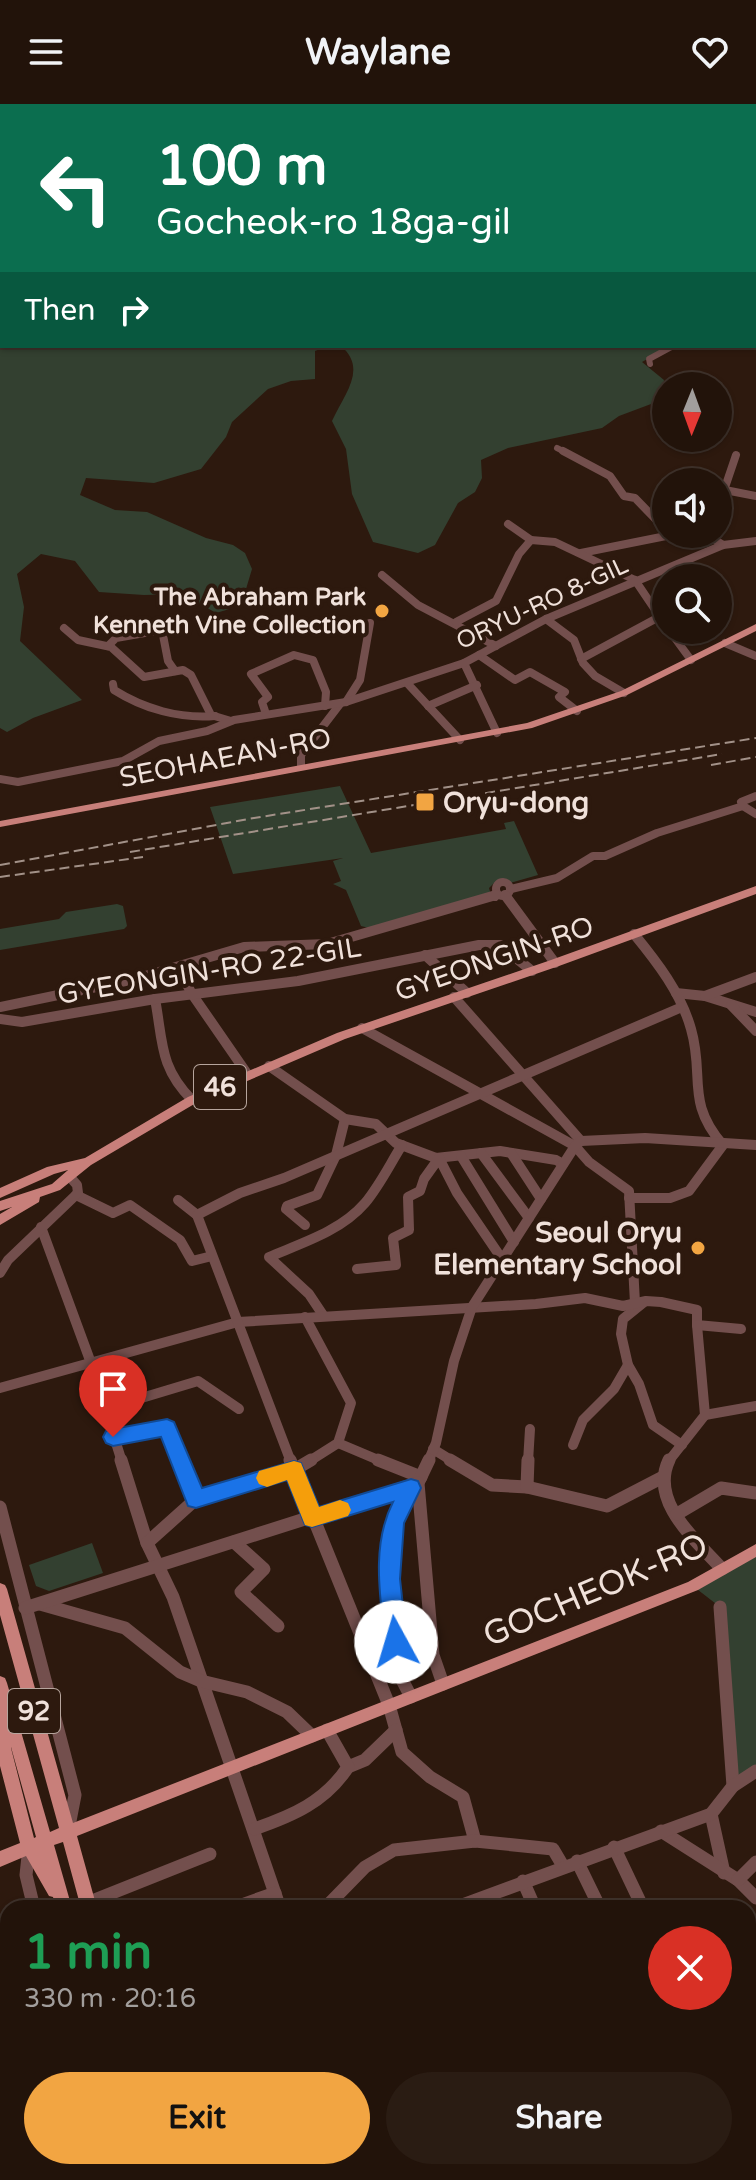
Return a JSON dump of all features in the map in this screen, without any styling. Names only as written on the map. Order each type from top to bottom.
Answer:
[{"type":"main road","name":"SEOHAEAN-RO","points":[[732,639],[756,627]]},
{"type":"main road","name":"SEOHAEAN-RO","points":[[4,824],[301,766],[497,733],[577,711],[624,693],[723,644]]},
{"type":"main road","name":"GYEONGIN-RO","points":[[0,1206],[56,1187],[87,1162],[192,1100],[269,1066],[362,1028],[555,963],[756,890]]},
{"type":"main road","name":"GYEONGIN-RO","points":[[0,1193],[51,1170],[87,1162]]},
{"type":"main road","points":[[0,1184],[34,1180]]},
{"type":"main road","points":[[0,1220],[56,1187]]},
{"type":"main road","name":"GOCHEOK-RO","points":[[0,1859],[693,1586],[756,1550]]},
{"type":"main road","name":"92","points":[[0,1589],[86,1900]]},
{"type":"main road","name":"92","points":[[0,1683],[63,1900]]},
{"type":"main road","points":[[6,1704],[3,1748],[29,1847],[61,1900]]},
{"type":"street","points":[[650,364],[649,359],[669,348]]},
{"type":"street","points":[[557,448],[610,476],[624,496],[635,498],[652,516]]},
{"type":"street","points":[[732,468],[736,455]]},
{"type":"street","points":[[732,491],[756,496]]},
{"type":"street","points":[[508,524],[531,540],[546,540],[581,553],[635,580],[652,606]]},
{"type":"street","points":[[581,553],[652,537]]},
{"type":"street","points":[[456,622],[494,603],[502,593],[515,559],[531,540]]},
{"type":"street","name":"ORYU-RO 8-GIL","points":[[732,544],[756,541]]},
{"type":"street","name":"ORYU-RO 8-GIL","points":[[0,779],[18,782],[123,761],[159,741],[207,731],[231,721],[343,703],[407,683],[464,663],[546,619],[715,548]]},
{"type":"street","points":[[382,575],[418,605],[456,622],[496,646]]},
{"type":"street","points":[[546,619],[574,640],[581,659],[595,676],[624,693]]},
{"type":"street","points":[[581,659],[652,621]]},
{"type":"street","points":[[301,766],[301,755],[360,680],[370,623]]},
{"type":"street","points":[[64,628],[78,640],[108,646],[144,677],[183,670],[191,675],[211,715],[231,721]]},
{"type":"street","points":[[108,646],[116,638],[162,630],[168,661],[175,671]]},
{"type":"street","points":[[679,644],[691,660]]},
{"type":"street","points":[[727,644],[756,656]]},
{"type":"street","points":[[266,714],[262,702],[268,697],[251,674],[294,655],[313,660],[326,692],[325,706]]},
{"type":"street","points":[[479,655],[515,680],[530,672],[565,692],[559,697],[577,711]]},
{"type":"street","points":[[464,663],[497,733]]},
{"type":"street","points":[[407,683],[460,740]]},
{"type":"street","points":[[113,684],[114,690],[125,698],[197,719],[215,716]]},
{"type":"street","points":[[428,706],[477,685]]},
{"type":"street","points":[[743,806],[741,802],[756,796]]},
{"type":"street","points":[[0,1007],[178,968],[244,947],[327,944],[557,878],[593,856],[605,856],[657,833],[743,806],[756,814]]},
{"type":"street","points":[[504,892],[555,963]]},
{"type":"street","points":[[634,934],[662,968],[682,1007],[692,1031],[697,1085],[705,1122],[723,1145]]},
{"type":"street","name":"GYEONGIN-RO 22-GIL","points":[[0,1019],[22,1022],[155,999],[298,981],[479,945],[500,945],[532,971]]},
{"type":"street","points":[[425,955],[467,993]]},
{"type":"street","points":[[178,968],[192,994],[248,1075]]},
{"type":"street","points":[[705,996],[756,977]]},
{"type":"street","points":[[676,993],[705,996],[756,1012]]},
{"type":"street","points":[[454,997],[526,1076],[589,1162],[629,1191],[640,1302]]},
{"type":"street","points":[[155,999],[159,1047],[174,1084],[192,1100]]},
{"type":"street","points":[[730,1003],[756,1031]]},
{"type":"street","points":[[197,1215],[240,1193],[526,1076],[682,1007]]},
{"type":"street","points":[[362,1028],[578,1144],[645,1138],[756,1145]]},
{"type":"street","points":[[269,1066],[345,1119],[376,1124],[402,1145],[439,1158],[500,1151],[563,1164]]},
{"type":"street","points":[[305,1225],[286,1209],[287,1206],[317,1195],[336,1155],[345,1119]]},
{"type":"street","points":[[411,1697],[398,1672],[389,1579],[393,1523],[433,1449],[454,1361],[472,1307],[578,1144]]},
{"type":"street","points":[[323,1315],[309,1294],[269,1257],[351,1217],[372,1195],[402,1145]]},
{"type":"street","points":[[629,1198],[669,1200],[690,1191],[702,1177],[706,1162],[723,1145]]},
{"type":"street","points":[[481,1153],[529,1218]]},
{"type":"street","points":[[511,1153],[541,1199]]},
{"type":"street","points":[[461,1156],[514,1242]]},
{"type":"street","points":[[439,1158],[457,1193],[502,1259]]},
{"type":"street","points":[[357,1269],[396,1265],[393,1238],[409,1230],[408,1197],[420,1191],[424,1179],[439,1158]]},
{"type":"street","points":[[0,1273],[8,1260],[76,1195],[77,1185],[70,1177]]},
{"type":"street","points":[[76,1195],[113,1213],[130,1205],[180,1240],[192,1261],[212,1256]]},
{"type":"street","points":[[178,1200],[197,1215],[312,1518],[389,1705],[402,1752],[430,1777],[463,1797],[475,1841]]},
{"type":"street","points":[[41,1227],[91,1363],[147,1543],[173,1597],[277,1900]]},
{"type":"street","points":[[0,1388],[238,1322],[585,1298],[623,1306],[640,1302],[697,1310],[705,1415]]},
{"type":"street","points":[[640,1302],[623,1319],[621,1334],[628,1365],[639,1384],[653,1425],[682,1445]]},
{"type":"street","points":[[147,1543],[196,1499],[294,1470],[338,1443],[351,1403],[305,1317]]},
{"type":"street","points":[[697,1325],[741,1329]]},
{"type":"street","points":[[573,1445],[583,1420],[614,1389],[628,1365]]},
{"type":"street","points":[[105,1409],[198,1381],[239,1409]]},
{"type":"street","points":[[433,1449],[492,1485],[527,1487],[607,1506],[663,1477],[705,1415],[756,1406]]},
{"type":"street","points":[[113,1437],[167,1428],[196,1499]]},
{"type":"street","points":[[527,1487],[530,1429]]},
{"type":"street","points":[[338,1443],[417,1483]]},
{"type":"street","points":[[663,1477],[668,1504],[722,1569]]},
{"type":"street","points":[[31,1606],[417,1483]]},
{"type":"street","points":[[417,1483],[433,1655],[443,1684]]},
{"type":"street","points":[[677,1514],[721,1488],[756,1493]]},
{"type":"street","points":[[0,1507],[31,1606],[75,1795],[68,1832]]},
{"type":"street","points":[[234,1542],[264,1569],[241,1592],[278,1626]]},
{"type":"street","points":[[31,1606],[125,1628],[180,1672],[201,1681],[247,1692],[287,1712],[312,1736]]},
{"type":"street","points":[[720,1607],[733,1786]]},
{"type":"street","points":[[327,1730],[348,1767]]},
{"type":"street","points":[[254,1829],[296,1816],[338,1784],[348,1767],[365,1760],[396,1730]]},
{"type":"street","points":[[477,1900],[614,1847],[711,1814],[733,1786],[756,1771]]},
{"type":"street","points":[[711,1814],[724,1873]]},
{"type":"street","points":[[661,1831],[738,1880],[756,1898]]},
{"type":"street","points":[[333,1900],[365,1867],[394,1850],[475,1841],[553,1849],[563,1866]]},
{"type":"street","points":[[29,1847],[26,1875],[32,1900]]},
{"type":"street","points":[[614,1847],[639,1900]]},
{"type":"street","points":[[102,1900],[210,1854]]},
{"type":"street","points":[[577,1861],[596,1900]]},
{"type":"street","points":[[738,1880],[756,1862]]},
{"type":"street","points":[[523,1881],[531,1900]]},
{"type":"street","points":[[255,1900],[275,1893]]},
{"type":"green space","points":[[0,348],[323,348],[315,351],[315,379],[291,381],[268,389],[232,422],[226,437],[201,469],[154,483],[86,478],[80,495],[115,510],[147,512],[206,538],[233,545],[245,553],[252,569],[246,589],[233,608],[216,613],[183,594],[99,592],[75,561],[41,554],[17,574],[24,607],[20,641],[82,700],[33,718],[7,732],[0,728]]},
{"type":"green space","points":[[343,348],[666,348],[642,362],[654,372],[651,404],[619,416],[602,428],[508,448],[481,460],[482,478],[475,492],[458,503],[435,545],[418,553],[373,542],[352,494],[346,449],[332,421],[351,382],[353,364]]},
{"type":"green space","points":[[340,786],[371,853],[506,829],[504,823],[514,821],[538,875],[510,883],[494,883],[489,888],[491,895],[369,928],[361,926],[346,890],[333,884],[341,881],[333,861],[343,858],[233,874],[210,807]]},
{"type":"green space","points":[[117,904],[123,906],[127,926],[124,929],[0,950],[0,929],[59,919],[66,912]]},
{"type":"green space","points":[[92,1543],[103,1573],[49,1591],[36,1586],[29,1565]]},
{"type":"green space","points":[[756,1550],[756,1766],[733,1786],[720,1607],[693,1586]]},
{"type":"railway","points":[[0,865],[254,818],[756,738]]},
{"type":"railway","points":[[130,852],[722,754]]},
{"type":"railway","points":[[711,765],[756,757]]},
{"type":"railway","points":[[0,877],[143,857]]},
{"type":"slow traffic","points":[[267,1478],[294,1470],[312,1518],[340,1510]]},
{"type":"place","name":"The Abraham Park Kenneth Vine Collection","points":[[382,611]]},
{"type":"place","name":"Oryu-dong","points":[[425,802]]},
{"type":"place","name":"Seoul Oryu Elementary School","points":[[698,1248]]},
{"type":"route","points":[[113,1437],[167,1428],[196,1499],[294,1470],[312,1518],[411,1488],[393,1523],[389,1579],[396,1642]]}]
